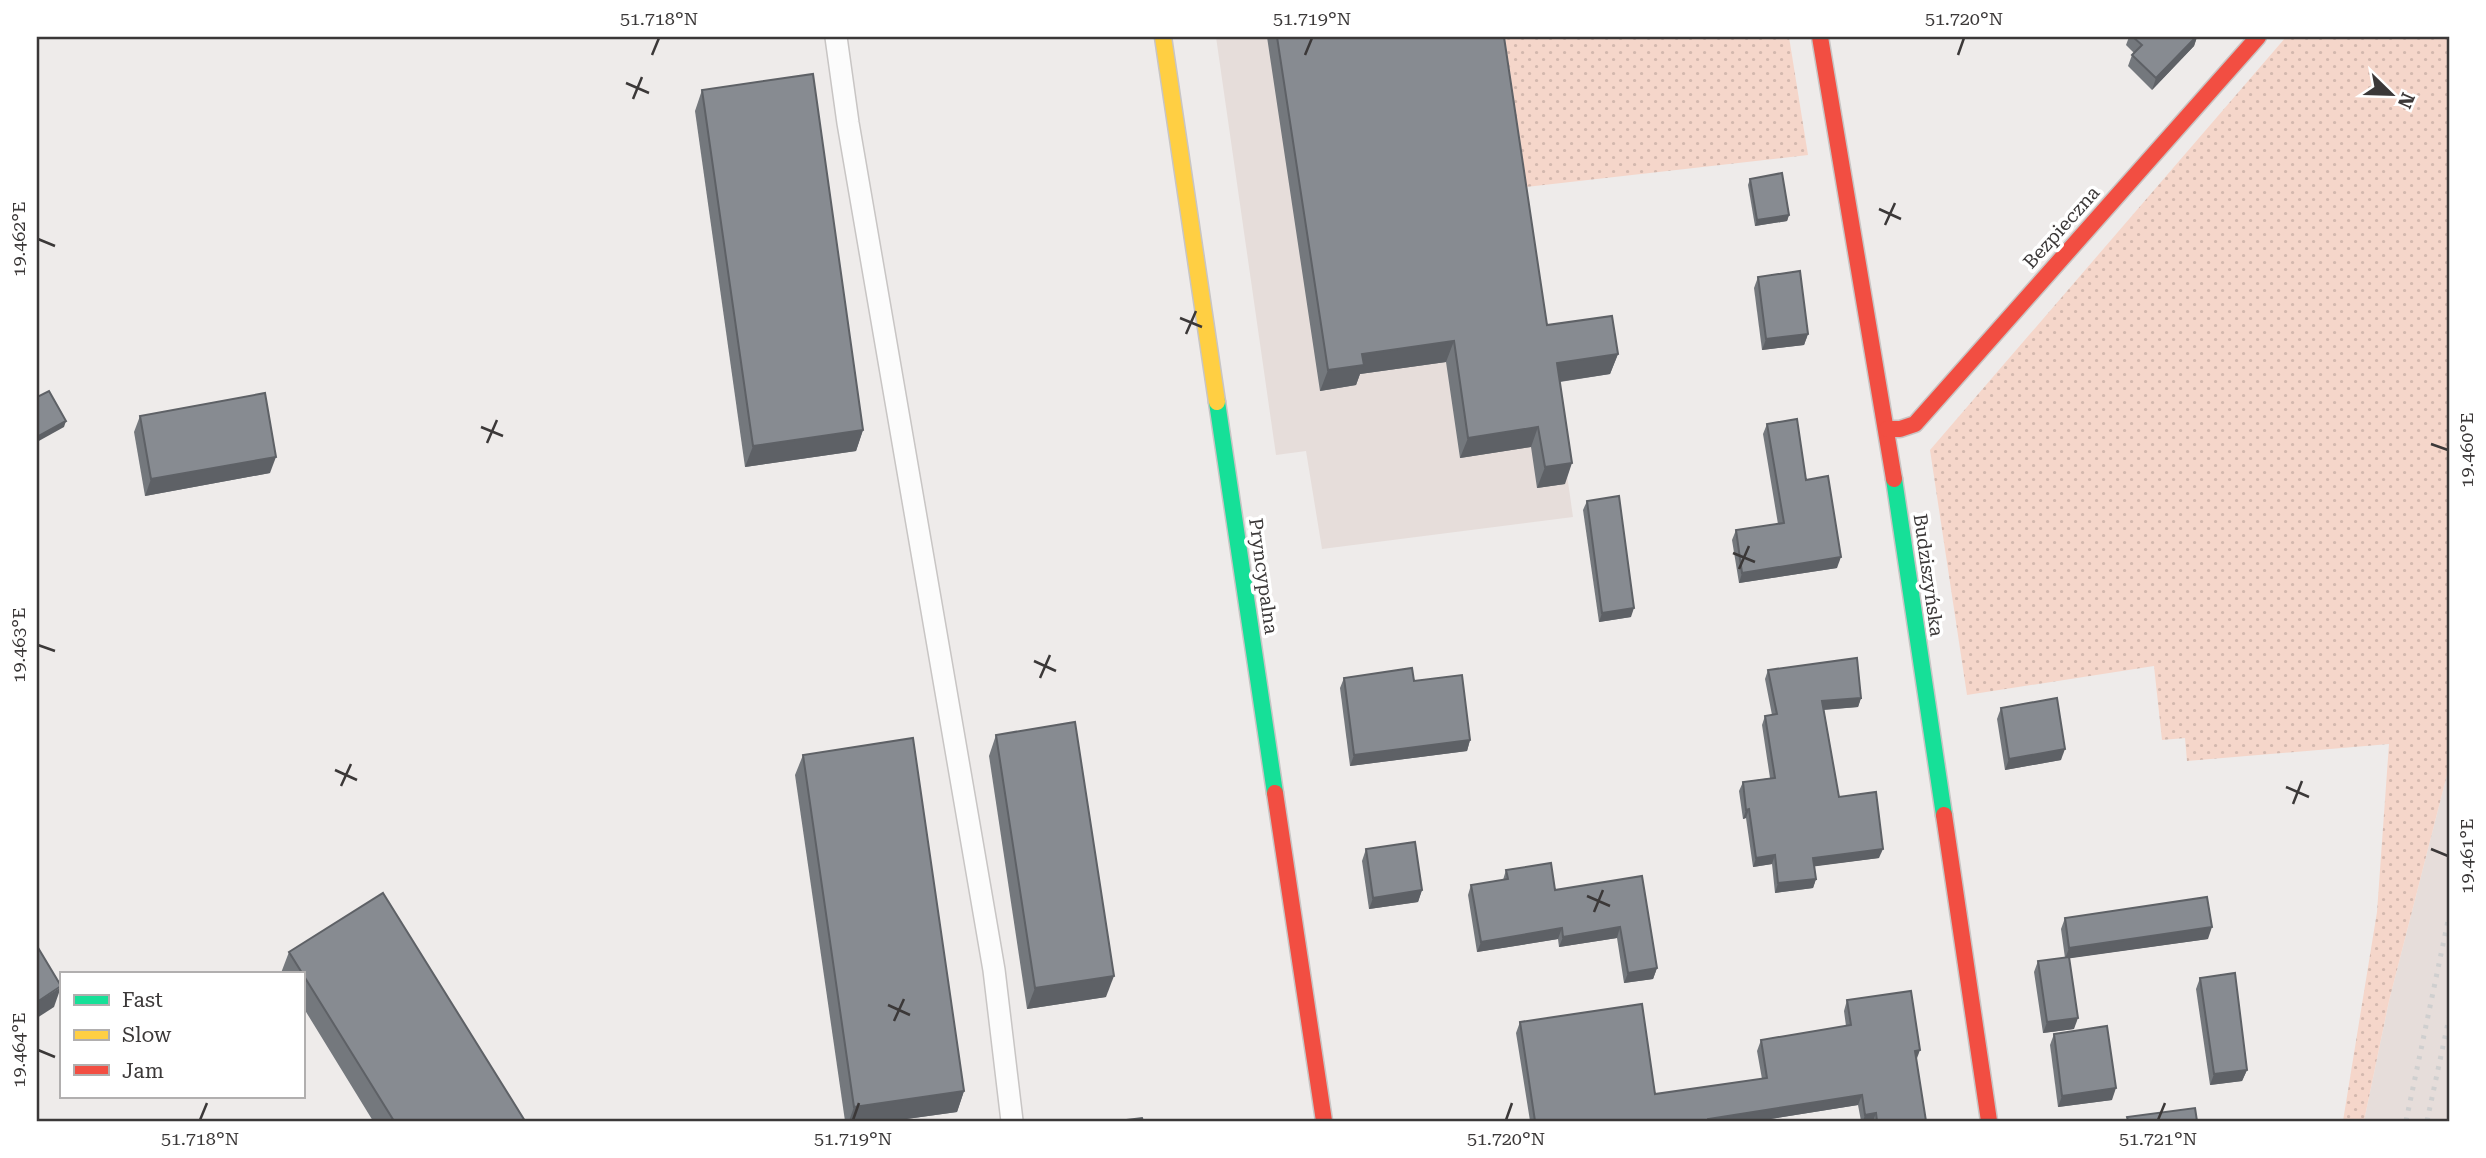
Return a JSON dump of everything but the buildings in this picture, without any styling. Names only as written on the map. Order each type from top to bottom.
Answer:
[{"type":"street","name":"Pryncypalna","points":[[1163,37],[1324,1121]]},
{"type":"street","name":"Budziszyńska","points":[[1820,37],[1887,429],[1989,1121]]},
{"type":"street","name":"Bezpieczna","points":[[1887,429],[1900,429],[1915,424],[2258,37]]},
{"type":"lane","points":[[836,37],[855,164],[994,970],[1012,1121]]},
{"type":"shaded area","points":[[1216,37],[1505,37],[1573,517],[1322,549],[1306,451],[1276,455]]},
{"type":"shaded area","points":[[1505,37],[1789,37],[1808,155],[1526,187]]},
{"type":"shaded area","points":[[2286,37],[2449,37],[2449,767],[2389,1001],[2364,1121],[2343,1121],[2377,912],[2389,744],[2187,761],[2185,738],[2162,740],[2154,666],[1967,695],[1930,450]]},
{"type":"shaded area","points":[[2449,767],[2449,1121],[2364,1121],[2389,1001]]},
{"type":"railway","points":[[2406,1121],[2449,916]]},
{"type":"railway","points":[[2427,1121],[2449,1018]]},
{"type":"traffic: fast","points":[[1217,402],[1275,793]]},
{"type":"traffic: fast","points":[[1894,479],[1944,815]]},
{"type":"traffic: slow","points":[[1163,37],[1217,402]]},
{"type":"traffic: jam","points":[[1820,37],[1894,479]]},
{"type":"traffic: jam","points":[[1887,429],[1900,429],[1915,424],[2258,37]]},
{"type":"traffic: jam","points":[[1275,793],[1324,1121]]},
{"type":"traffic: jam","points":[[1944,815],[1989,1121]]}]
